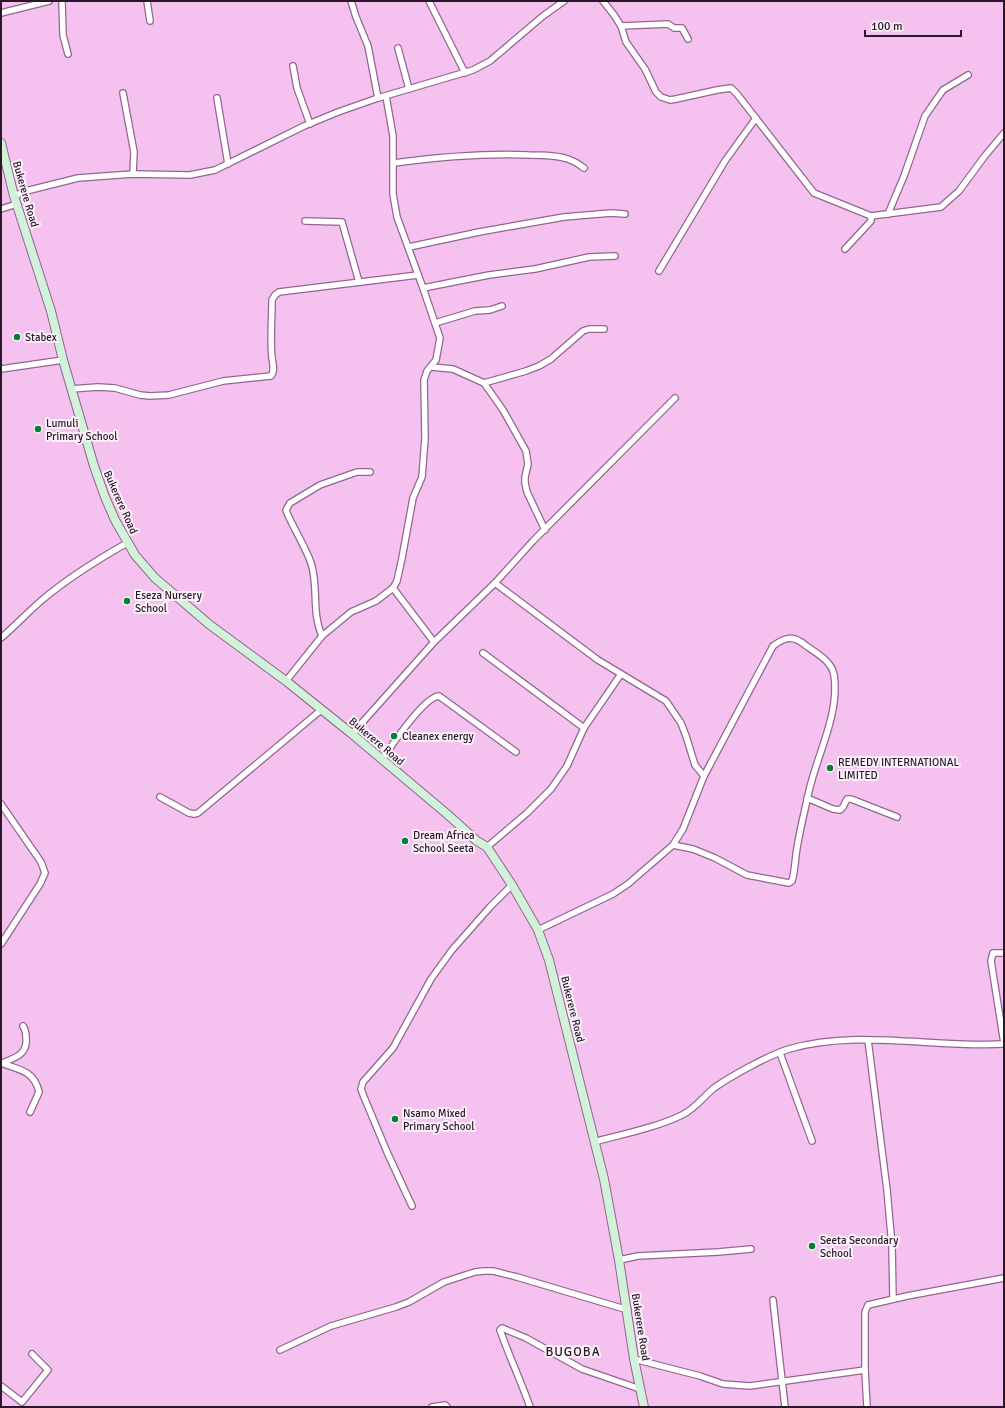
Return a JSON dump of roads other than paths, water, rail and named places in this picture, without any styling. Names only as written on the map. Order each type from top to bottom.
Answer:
[{"type":"main road","name":"Bukerere Road","points":[[1,144],[16,200],[51,311],[71,389],[94,466],[105,497],[127,543],[138,559],[165,587],[210,625],[286,681],[352,734],[477,841],[487,847],[512,885],[538,930],[549,960],[604,1179],[628,1310],[634,1359],[644,1407]]},
{"type":"street","points":[[1,13],[49,1]]},
{"type":"street","points":[[62,1],[63,35],[68,54]]},
{"type":"street","points":[[147,1],[150,21]]},
{"type":"street","points":[[351,1],[368,46],[378,98]]},
{"type":"street","points":[[429,1],[465,73]]},
{"type":"street","points":[[1,209],[46,185],[78,178],[133,174],[190,175],[215,170],[338,112],[378,98],[474,70],[490,61],[542,16],[564,1]]},
{"type":"street","points":[[604,1],[621,26],[626,42],[646,69],[656,92],[661,97],[670,100],[729,88],[737,94],[814,193],[871,216],[941,207],[959,190],[984,156],[1004,133]]},
{"type":"street","points":[[621,26],[668,24],[674,28],[682,28],[688,39]]},
{"type":"street","points":[[398,48],[409,89]]},
{"type":"street","points":[[293,66],[296,88],[310,124]]},
{"type":"street","points":[[888,214],[904,176],[925,116],[943,90],[968,75]]},
{"type":"street","points":[[123,93],[134,152],[133,174]]},
{"type":"street","points":[[286,681],[322,636],[351,612],[376,601],[393,588],[397,581],[413,498],[422,477],[425,438],[424,380],[427,371],[431,367],[437,355],[440,338],[394,206],[393,136],[386,96]]},
{"type":"street","points":[[217,98],[228,164]]},
{"type":"street","points":[[659,271],[725,161],[756,118]]},
{"type":"street","points":[[394,163],[455,156],[508,154],[567,158],[575,161],[584,168]]},
{"type":"street","points":[[409,247],[479,232],[564,217],[611,213],[625,214]]},
{"type":"street","points":[[845,249],[871,221],[871,216]]},
{"type":"street","points":[[305,221],[342,222],[359,282]]},
{"type":"street","points":[[423,288],[489,275],[535,269],[589,257],[615,256]]},
{"type":"street","points":[[71,389],[98,387],[115,388],[140,395],[169,395],[223,381],[270,376],[273,374],[274,368],[270,337],[272,300],[279,292],[418,275]]},
{"type":"street","points":[[435,323],[475,311],[490,310],[502,306]]},
{"type":"street","points":[[484,383],[539,366],[551,359],[583,331],[589,329],[604,329]]},
{"type":"street","points":[[1,369],[63,360]]},
{"type":"street","points":[[431,367],[453,369],[484,383],[503,410],[526,451],[528,464],[525,483],[527,492],[545,530]]},
{"type":"street","points":[[352,734],[434,642],[495,583],[675,398]]},
{"type":"street","points":[[322,636],[316,614],[314,579],[311,563],[286,510],[290,503],[320,485],[357,472],[370,472]]},
{"type":"street","points":[[1,638],[42,600],[72,577],[127,543]]},
{"type":"street","points":[[495,583],[598,660],[666,701],[680,723],[686,736],[695,766],[704,776]]},
{"type":"street","points":[[393,588],[434,642]]},
{"type":"street","points":[[538,930],[613,894],[628,884],[673,845],[684,829],[704,776],[773,646],[780,640],[792,638],[800,641],[831,667],[834,675],[834,695],[833,706],[824,742],[807,798],[797,848],[793,880],[791,883],[747,875],[715,858],[693,849],[673,845]]},
{"type":"street","points":[[483,653],[584,728]]},
{"type":"street","points":[[487,847],[527,813],[551,789],[567,766],[584,728],[621,674]]},
{"type":"street","points":[[382,760],[410,720],[432,698],[439,696],[516,752]]},
{"type":"street","points":[[160,797],[189,813],[198,813],[321,710]]},
{"type":"street","points":[[807,798],[833,809],[840,810],[847,799],[851,799],[897,817]]},
{"type":"street","points":[[1,804],[41,862],[45,873],[40,884],[1,944]]},
{"type":"street","points":[[412,1206],[364,1097],[361,1089],[363,1082],[393,1048],[430,979],[452,950],[490,907],[512,885]]},
{"type":"street","points":[[594,1142],[682,1115],[693,1108],[720,1084],[780,1053],[806,1045],[828,1041],[868,1040],[1004,1043],[991,961],[993,953],[1004,953]]},
{"type":"street","points":[[1,1063],[17,1057],[22,1053],[26,1045],[23,1026]]},
{"type":"street","points":[[868,1040],[878,1132],[887,1190],[892,1246],[893,1299]]},
{"type":"street","points":[[780,1053],[812,1141]]},
{"type":"street","points":[[1,1063],[30,1074],[35,1078],[39,1092],[30,1112]]},
{"type":"street","points":[[619,1260],[638,1256],[751,1249]]},
{"type":"street","points":[[280,1350],[331,1326],[396,1307],[414,1300],[444,1282],[474,1272],[493,1271],[628,1310]]},
{"type":"street","points":[[867,1407],[865,1370],[865,1309],[870,1304],[1004,1278]]},
{"type":"street","points":[[773,1300],[785,1407]]},
{"type":"street","points":[[530,1407],[519,1376],[502,1337],[500,1330],[502,1328],[526,1338],[582,1369],[640,1389]]},
{"type":"street","points":[[1,1386],[22,1402],[48,1370],[32,1354]]},
{"type":"street","points":[[634,1359],[700,1376],[723,1384],[750,1386],[865,1370]]},
{"type":"street","points":[[432,1407],[447,1407]]},
{"type":"place","name":"Stabex","points":[[17,337]]},
{"type":"place","name":"Lumuli Primary School","points":[[38,429]]},
{"type":"place","name":"Eseza Nursery School","points":[[127,601]]},
{"type":"place","name":"Cleanex energy","points":[[394,736]]},
{"type":"place","name":"REMEDY INTERNATIONAL LIMITED","points":[[830,768]]},
{"type":"place","name":"Dream Africa School Seeta","points":[[405,841]]},
{"type":"place","name":"Nsamo Mixed Primary School","points":[[395,1119]]},
{"type":"place","name":"Seeta Secondary School","points":[[812,1246]]},
{"type":"district","name":"BUGOBA","points":[[573,1351]]}]
